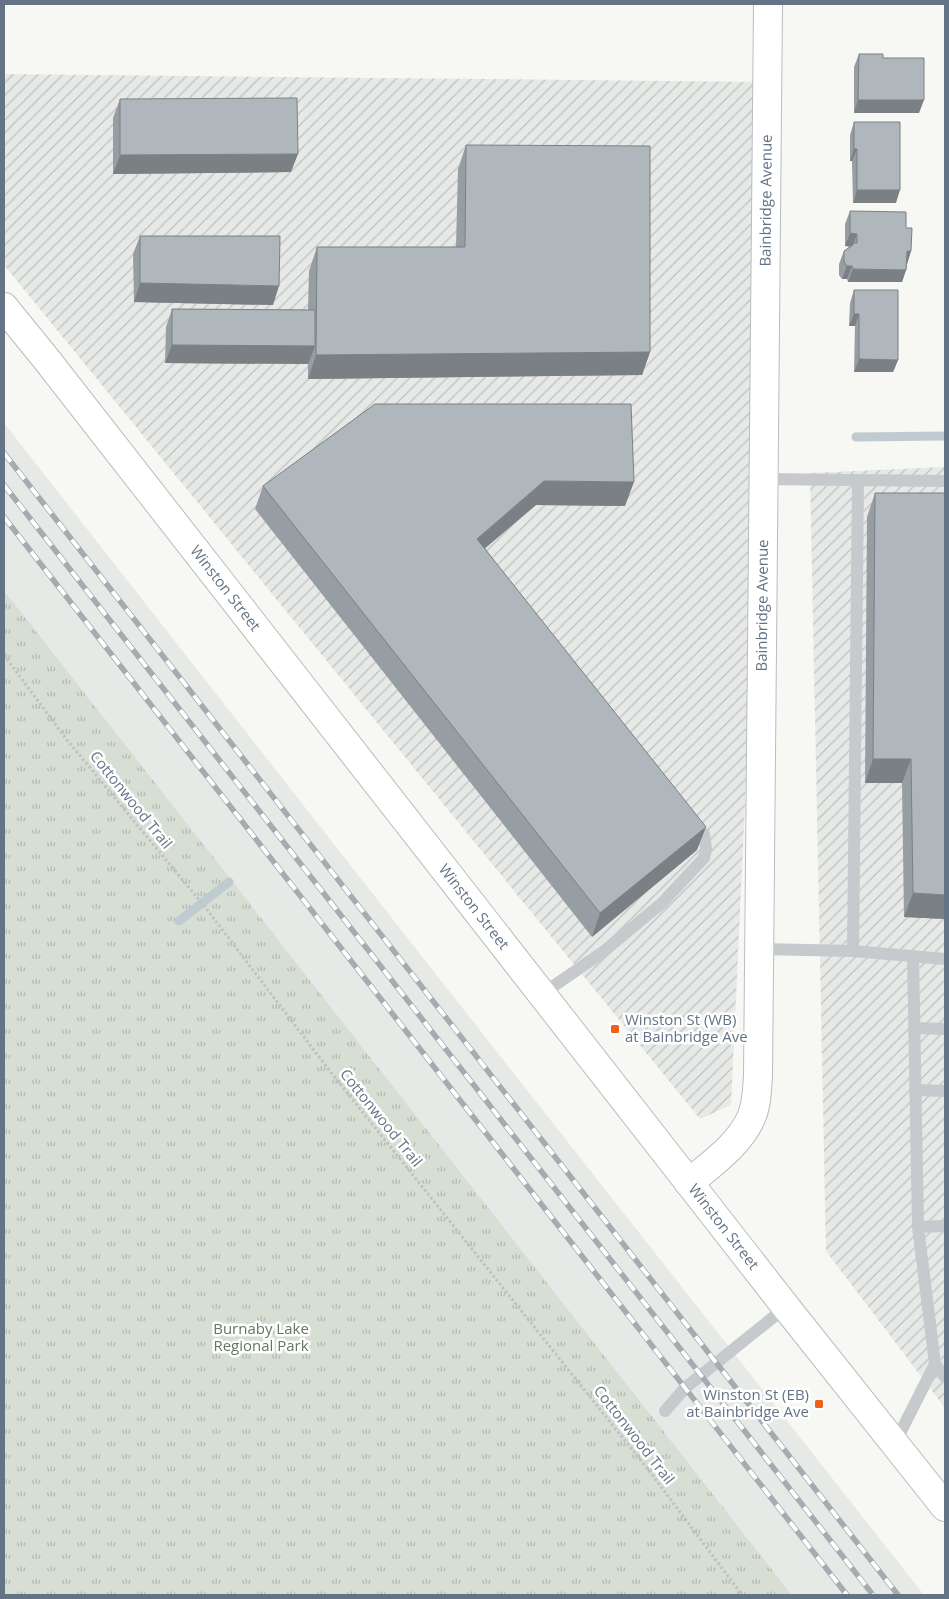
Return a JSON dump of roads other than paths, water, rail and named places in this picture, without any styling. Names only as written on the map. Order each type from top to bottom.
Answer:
[{"type":"street","name":"Bainbridge Avenue","points":[[689,1183],[729,1148],[742,1133],[752,1117],[758,1076],[768,4]]},
{"type":"street","name":"Winston Street","points":[[4,308],[47,360],[786,1307],[945,1507]]},
{"type":"lane","points":[[764,479],[945,481]]},
{"type":"lane","points":[[853,951],[858,480]]},
{"type":"lane","points":[[542,994],[603,952],[662,902],[704,858],[706,849],[704,834]]},
{"type":"lane","points":[[759,949],[853,951],[945,958]]},
{"type":"lane","points":[[913,957],[918,1227],[935,1364],[945,1377]]},
{"type":"lane","points":[[914,1028],[945,1029]]},
{"type":"lane","points":[[916,1090],[945,1091]]},
{"type":"lane","points":[[918,1227],[945,1226]]},
{"type":"lane","points":[[665,1411],[685,1388],[786,1307]]},
{"type":"lane","points":[[895,1443],[935,1364]]},
{"type":"waterway","points":[[856,437],[945,436]]},
{"type":"waterway","points":[[179,921],[229,882]]},
{"type":"railway","points":[[4,453],[898,1595]]},
{"type":"railway","points":[[4,485],[873,1595]]},
{"type":"railway","points":[[4,517],[847,1595]]},
{"type":"place","name":"Winston St (WB) at Bainbridge Ave","points":[[615,1029]]},
{"type":"place","name":"Winston St (EB) at Bainbridge Ave","points":[[819,1404]]},
{"type":"park label","name":"Burnaby Lake Regional Park","points":[[261,1338]]}]
